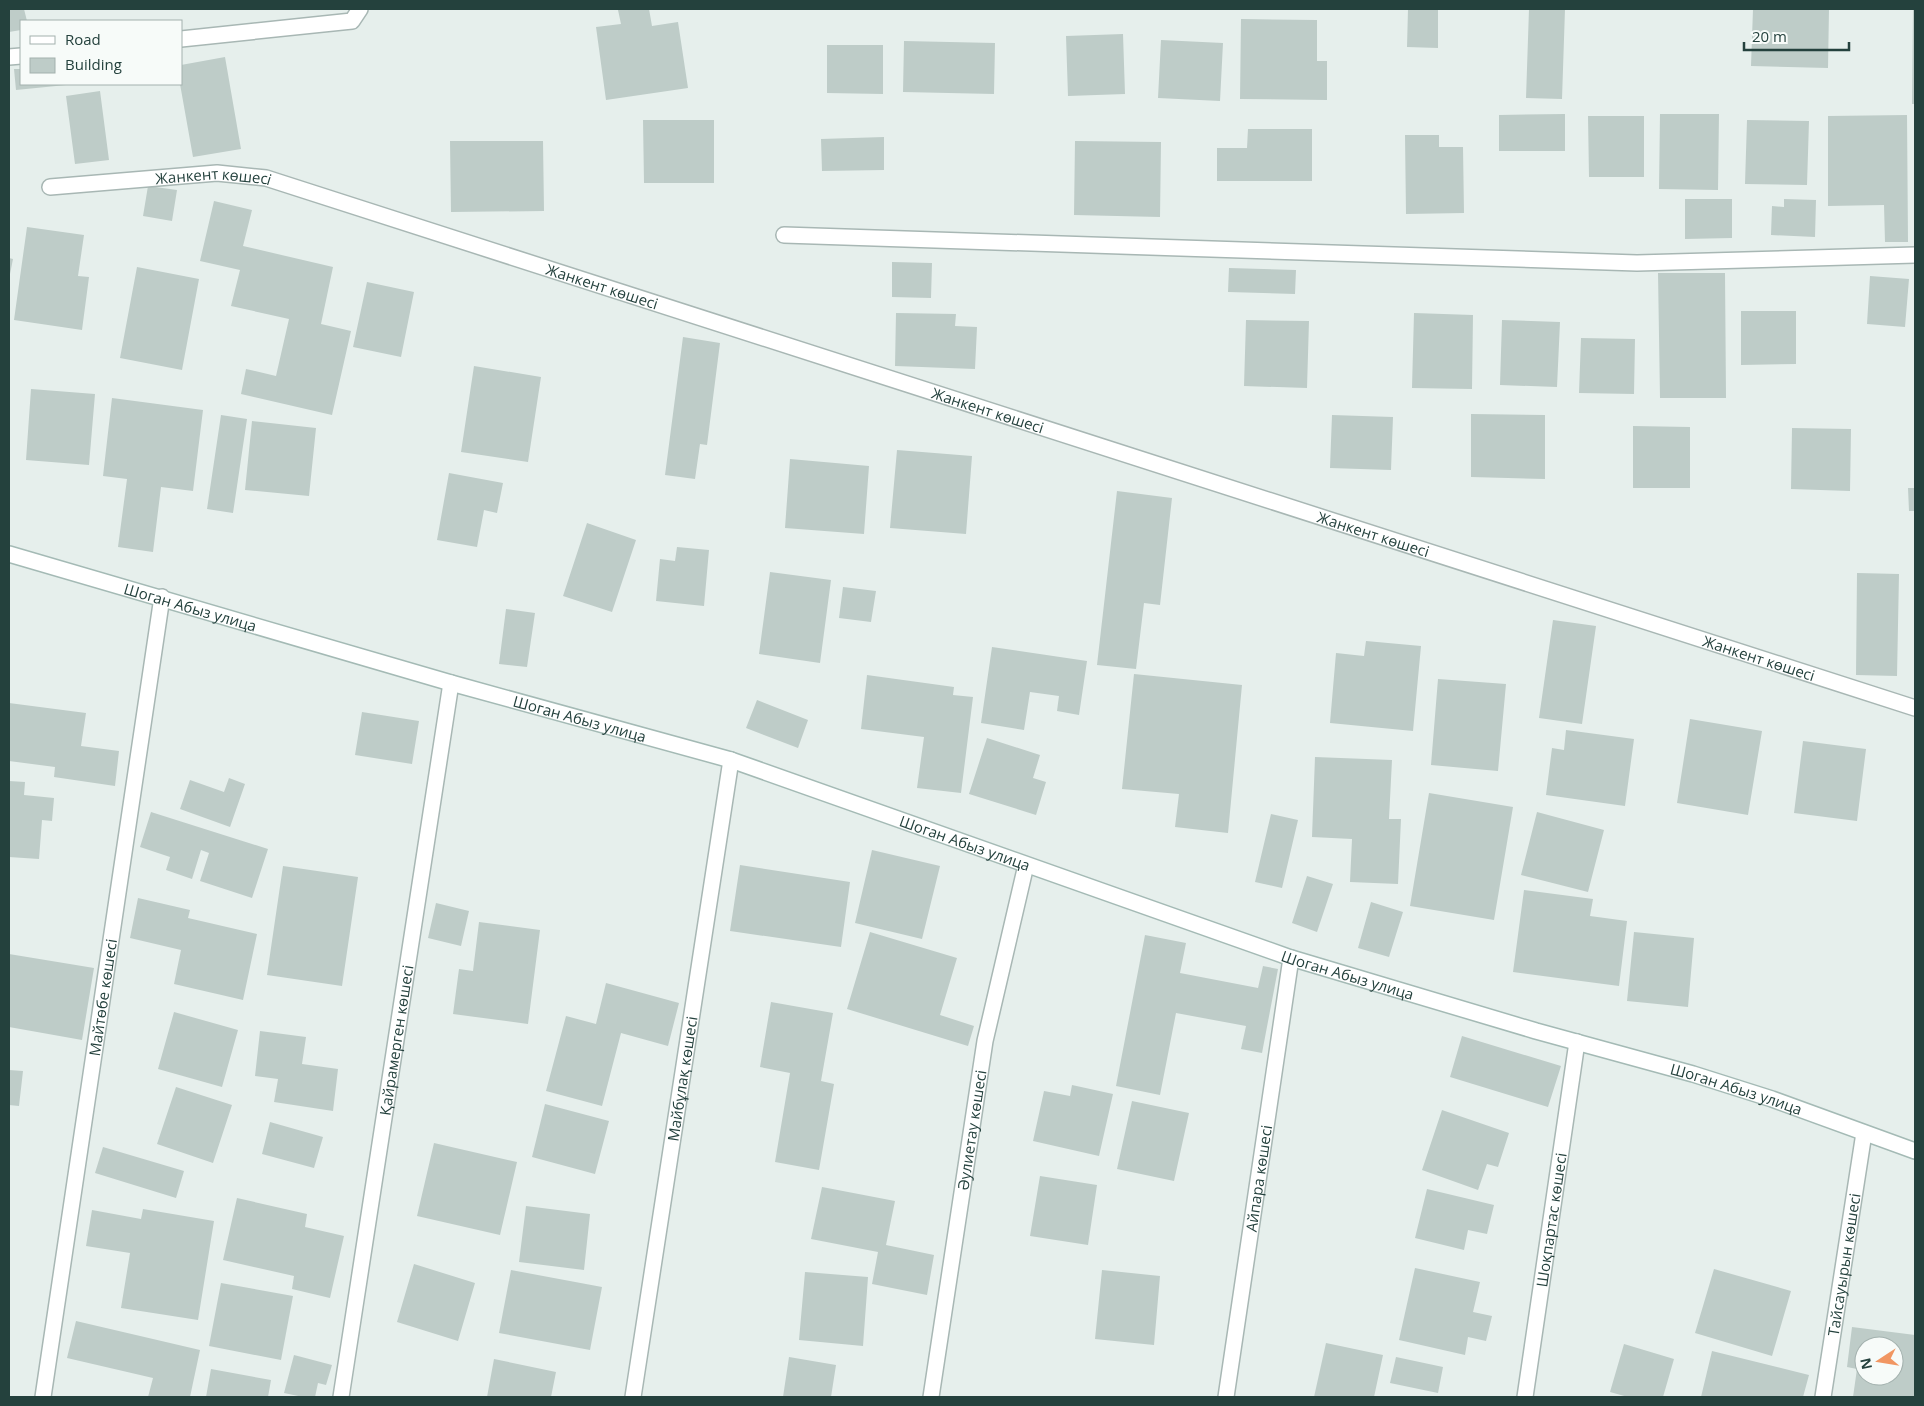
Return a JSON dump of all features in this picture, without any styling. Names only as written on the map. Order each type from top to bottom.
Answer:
[{"type":"street","points":[[182,39],[352,20],[360,9]]},
{"type":"street","name":"Жанкент көшесі","points":[[50,187],[217,173],[266,178],[1915,708]]},
{"type":"street","points":[[784,235],[1637,263],[1915,254]]},
{"type":"street","name":"Шоган Абыз улица","points":[[9,554],[162,597],[451,683],[730,760],[1291,958],[1693,1074],[1772,1099],[1915,1151]]},
{"type":"street","name":"Майтөбе көшесі","points":[[43,1397],[162,597]]},
{"type":"street","name":"Қайрамерген көшесі","points":[[341,1397],[451,683]]},
{"type":"street","name":"Майбұлақ көшесі","points":[[633,1397],[730,760]]},
{"type":"street","name":"Әулиетау көшесі","points":[[931,1397],[985,1041],[1026,864]]},
{"type":"street","name":"Айпара көшесі","points":[[1226,1397],[1291,958]]},
{"type":"street","name":"Шоқпартас көшесі","points":[[1525,1397],[1577,1042]]},
{"type":"street","name":"Тайсауырын көшесі","points":[[1823,1397],[1864,1133]]},
{"type":"building","points":[[9,9],[24,9],[27,20],[20,20],[20,30],[9,32]]},
{"type":"building","points":[[649,9],[652,26],[678,22],[688,88],[606,100],[596,27],[621,24],[618,10]]},
{"type":"building","points":[[1408,9],[1438,9],[1438,48],[1407,47]]},
{"type":"building","points":[[1529,9],[1565,9],[1562,99],[1526,98]]},
{"type":"building","points":[[1753,9],[1829,9],[1828,68],[1751,66]]},
{"type":"building","points":[[1913,9],[1915,9],[1915,104],[1912,104]]},
{"type":"building","points":[[1241,19],[1317,20],[1317,61],[1327,61],[1327,100],[1240,99]]},
{"type":"building","points":[[1123,34],[1125,94],[1068,96],[1066,36]]},
{"type":"building","points":[[1161,40],[1223,43],[1220,101],[1158,98]]},
{"type":"building","points":[[904,41],[995,43],[994,94],[903,92]]},
{"type":"building","points":[[827,45],[883,45],[883,94],[827,93]]},
{"type":"building","points":[[225,57],[241,149],[193,157],[180,85],[182,85],[182,65]]},
{"type":"building","points":[[14,69],[20,69],[20,85],[66,85],[16,90]]},
{"type":"building","points":[[100,91],[109,160],[75,164],[66,96]]},
{"type":"building","points":[[1565,114],[1565,151],[1499,151],[1499,115]]},
{"type":"building","points":[[1660,114],[1719,114],[1718,190],[1659,189]]},
{"type":"building","points":[[1907,115],[1908,242],[1885,242],[1884,205],[1828,206],[1828,116]]},
{"type":"building","points":[[1588,116],[1644,116],[1644,177],[1589,177]]},
{"type":"building","points":[[643,120],[714,120],[714,183],[644,183]]},
{"type":"building","points":[[1747,120],[1809,121],[1807,185],[1745,184]]},
{"type":"building","points":[[1248,129],[1312,129],[1312,181],[1217,181],[1217,148],[1247,148]]},
{"type":"building","points":[[1405,135],[1439,135],[1439,147],[1463,147],[1464,213],[1406,214]]},
{"type":"building","points":[[884,137],[884,170],[822,171],[821,139]]},
{"type":"building","points":[[450,141],[543,141],[544,211],[451,212]]},
{"type":"building","points":[[1075,141],[1161,142],[1160,217],[1074,215]]},
{"type":"building","points":[[148,186],[177,190],[172,221],[143,216]]},
{"type":"building","points":[[1685,199],[1732,199],[1732,238],[1685,239]]},
{"type":"building","points":[[1784,199],[1816,200],[1815,237],[1771,235],[1772,206],[1784,207]]},
{"type":"building","points":[[214,201],[252,210],[243,246],[333,267],[321,324],[351,331],[332,415],[241,394],[246,369],[276,376],[289,319],[231,306],[240,270],[200,261]]},
{"type":"building","points":[[27,227],[84,235],[78,276],[89,277],[82,330],[14,320]]},
{"type":"building","points":[[9,258],[13,259],[10,274],[9,274]]},
{"type":"building","points":[[892,262],[932,263],[931,298],[892,297]]},
{"type":"building","points":[[137,267],[199,279],[182,370],[120,358]]},
{"type":"building","points":[[1229,268],[1296,270],[1295,294],[1228,292]]},
{"type":"building","points":[[1658,273],[1725,273],[1726,398],[1660,398]]},
{"type":"building","points":[[1870,276],[1909,279],[1905,327],[1867,324]]},
{"type":"building","points":[[367,282],[414,292],[401,357],[353,347]]},
{"type":"building","points":[[1741,311],[1796,311],[1796,364],[1741,365]]},
{"type":"building","points":[[896,313],[956,314],[955,326],[977,327],[975,369],[895,366]]},
{"type":"building","points":[[1414,313],[1473,315],[1472,389],[1412,388]]},
{"type":"building","points":[[1246,320],[1309,321],[1307,388],[1244,386]]},
{"type":"building","points":[[1502,320],[1560,322],[1557,387],[1500,385]]},
{"type":"building","points":[[683,337],[720,343],[707,445],[700,444],[695,479],[665,475]]},
{"type":"building","points":[[1581,338],[1635,339],[1634,394],[1579,393]]},
{"type":"building","points":[[474,366],[541,377],[528,462],[461,452]]},
{"type":"building","points":[[31,389],[95,394],[89,465],[26,460]]},
{"type":"building","points":[[112,398],[203,410],[193,491],[161,487],[153,552],[118,547],[127,479],[103,476]]},
{"type":"building","points":[[1471,414],[1545,415],[1545,479],[1471,477]]},
{"type":"building","points":[[221,415],[247,419],[233,513],[207,509]]},
{"type":"building","points":[[1332,415],[1393,417],[1391,470],[1330,468]]},
{"type":"building","points":[[252,421],[316,428],[309,496],[245,490]]},
{"type":"building","points":[[1633,426],[1690,427],[1690,488],[1633,488]]},
{"type":"building","points":[[1792,428],[1851,429],[1850,491],[1791,489]]},
{"type":"building","points":[[897,450],[972,456],[966,534],[890,528]]},
{"type":"building","points":[[790,459],[869,466],[864,534],[785,528]]},
{"type":"building","points":[[449,473],[503,483],[497,513],[484,510],[477,547],[437,540]]},
{"type":"building","points":[[1908,488],[1915,488],[1915,511],[1909,511]]},
{"type":"building","points":[[1117,491],[1172,498],[1160,605],[1144,603],[1136,669],[1097,665]]},
{"type":"building","points":[[587,523],[636,540],[612,612],[563,596]]},
{"type":"building","points":[[677,547],[709,550],[704,606],[656,601],[660,559],[675,561]]},
{"type":"building","points":[[770,572],[831,580],[820,663],[759,654]]},
{"type":"building","points":[[1857,573],[1899,574],[1897,676],[1856,675]]},
{"type":"building","points":[[843,587],[876,591],[871,622],[839,618]]},
{"type":"building","points":[[506,609],[535,613],[527,667],[499,664]]},
{"type":"building","points":[[1553,620],[1596,626],[1582,724],[1539,718]]},
{"type":"building","points":[[1366,641],[1421,646],[1413,731],[1330,723],[1336,653],[1364,656]]},
{"type":"building","points":[[992,647],[1087,661],[1079,715],[1057,711],[1059,696],[1030,692],[1024,730],[981,723]]},
{"type":"building","points":[[1134,674],[1242,685],[1228,833],[1175,827],[1179,794],[1122,789]]},
{"type":"building","points":[[867,675],[954,687],[953,695],[973,697],[961,793],[917,788],[924,737],[861,729]]},
{"type":"building","points":[[1438,679],[1506,684],[1498,771],[1431,765]]},
{"type":"building","points":[[757,700],[808,720],[798,748],[746,728]]},
{"type":"building","points":[[9,703],[86,713],[81,746],[119,751],[115,786],[54,777],[55,767],[9,761]]},
{"type":"building","points":[[362,712],[419,721],[412,764],[355,755]]},
{"type":"building","points":[[1690,719],[1762,731],[1748,815],[1677,803]]},
{"type":"building","points":[[1566,730],[1634,739],[1625,806],[1546,795],[1552,748],[1564,750]]},
{"type":"building","points":[[987,738],[1040,755],[1033,778],[1046,782],[1036,815],[969,794]]},
{"type":"building","points":[[1803,741],[1866,749],[1857,821],[1794,813]]},
{"type":"building","points":[[1315,757],[1392,760],[1389,819],[1401,819],[1398,884],[1350,882],[1352,839],[1312,837]]},
{"type":"building","points":[[229,778],[245,784],[230,827],[180,809],[190,780],[224,792]]},
{"type":"building","points":[[9,781],[25,782],[24,795],[54,798],[52,821],[42,820],[39,859],[9,857]]},
{"type":"building","points":[[1429,793],[1513,807],[1494,920],[1410,906]]},
{"type":"building","points":[[151,812],[268,849],[252,898],[200,881],[209,853],[201,850],[192,879],[166,870],[170,857],[140,847]]},
{"type":"building","points":[[1537,812],[1604,830],[1588,892],[1521,875]]},
{"type":"building","points":[[1271,814],[1298,820],[1282,888],[1255,882]]},
{"type":"building","points":[[872,850],[940,866],[922,939],[855,923]]},
{"type":"building","points":[[740,865],[850,882],[841,947],[730,931]]},
{"type":"building","points":[[283,866],[358,877],[342,986],[267,975]]},
{"type":"building","points":[[1307,876],[1333,884],[1317,932],[1292,923]]},
{"type":"building","points":[[1524,890],[1593,899],[1590,916],[1627,921],[1619,986],[1513,972]]},
{"type":"building","points":[[138,898],[190,910],[188,918],[257,934],[243,1000],[174,984],[181,950],[130,938]]},
{"type":"building","points":[[1371,902],[1403,912],[1389,957],[1358,948]]},
{"type":"building","points":[[436,903],[469,911],[461,946],[428,938]]},
{"type":"building","points":[[479,922],[540,930],[528,1024],[453,1014],[459,969],[473,971]]},
{"type":"building","points":[[870,932],[957,958],[940,1015],[974,1026],[968,1046],[847,1009]]},
{"type":"building","points":[[1634,932],[1694,938],[1688,1007],[1627,1001]]},
{"type":"building","points":[[1145,935],[1186,943],[1180,973],[1258,988],[1263,966],[1278,969],[1262,1053],[1241,1049],[1246,1026],[1176,1013],[1160,1095],[1116,1086]]},
{"type":"building","points":[[9,954],[94,968],[82,1040],[9,1027]]},
{"type":"building","points":[[606,983],[679,1003],[668,1046],[621,1033],[602,1106],[546,1091],[566,1016],[596,1024]]},
{"type":"building","points":[[771,1002],[833,1013],[821,1081],[834,1084],[819,1170],[775,1162],[790,1073],[760,1067]]},
{"type":"building","points":[[174,1012],[238,1030],[222,1087],[158,1069]]},
{"type":"building","points":[[260,1031],[306,1037],[302,1064],[338,1069],[333,1111],[274,1102],[278,1079],[255,1076]]},
{"type":"building","points":[[1462,1036],[1561,1066],[1548,1107],[1450,1077]]},
{"type":"building","points":[[9,1070],[23,1071],[19,1106],[9,1105]]},
{"type":"building","points":[[1072,1085],[1113,1094],[1099,1156],[1033,1141],[1044,1091],[1070,1096]]},
{"type":"building","points":[[176,1087],[232,1105],[213,1163],[157,1144]]},
{"type":"building","points":[[1132,1101],[1189,1113],[1174,1181],[1117,1169]]},
{"type":"building","points":[[545,1104],[609,1121],[595,1174],[532,1157]]},
{"type":"building","points":[[1442,1110],[1509,1133],[1498,1167],[1487,1164],[1478,1190],[1422,1170]]},
{"type":"building","points":[[270,1122],[323,1137],[314,1168],[262,1154]]},
{"type":"building","points":[[434,1143],[517,1162],[500,1235],[417,1216]]},
{"type":"building","points":[[103,1147],[184,1171],[176,1198],[95,1173]]},
{"type":"building","points":[[1040,1176],[1097,1185],[1088,1245],[1030,1236]]},
{"type":"building","points":[[822,1187],[895,1201],[886,1245],[934,1255],[927,1295],[872,1284],[878,1252],[811,1239]]},
{"type":"building","points":[[1427,1189],[1494,1205],[1487,1234],[1468,1230],[1464,1250],[1415,1238]]},
{"type":"building","points":[[237,1198],[307,1214],[305,1227],[344,1236],[330,1298],[292,1289],[294,1276],[223,1260]]},
{"type":"building","points":[[526,1206],[590,1214],[584,1270],[519,1262]]},
{"type":"building","points":[[143,1209],[214,1221],[198,1320],[121,1308],[130,1253],[86,1246],[92,1210],[141,1219]]},
{"type":"building","points":[[414,1264],[475,1283],[458,1341],[397,1322]]},
{"type":"building","points":[[1415,1268],[1480,1282],[1473,1312],[1492,1316],[1486,1341],[1468,1337],[1465,1355],[1399,1340]]},
{"type":"building","points":[[1714,1269],[1791,1291],[1772,1356],[1695,1333]]},
{"type":"building","points":[[511,1270],[602,1287],[590,1350],[499,1333]]},
{"type":"building","points":[[1102,1270],[1160,1276],[1154,1345],[1095,1339]]},
{"type":"building","points":[[805,1272],[868,1277],[863,1346],[799,1340]]},
{"type":"building","points":[[221,1283],[293,1296],[281,1360],[209,1346]]},
{"type":"building","points":[[76,1321],[200,1350],[190,1397],[148,1397],[153,1378],[67,1358]]},
{"type":"building","points":[[1852,1327],[1915,1335],[1915,1397],[1853,1397],[1855,1386],[1904,1386],[1904,1336],[1854,1336],[1854,1368],[1847,1367]]},
{"type":"building","points":[[1326,1343],[1383,1355],[1374,1397],[1314,1397]]},
{"type":"building","points":[[1624,1344],[1674,1359],[1663,1397],[1628,1397],[1610,1392]]},
{"type":"building","points":[[1712,1351],[1809,1375],[1803,1397],[1701,1397]]},
{"type":"building","points":[[294,1355],[332,1365],[326,1385],[318,1383],[315,1397],[303,1397],[284,1393]]},
{"type":"building","points":[[789,1357],[836,1365],[831,1397],[783,1397]]},
{"type":"building","points":[[1396,1357],[1443,1367],[1438,1393],[1390,1383]]},
{"type":"building","points":[[494,1359],[556,1372],[551,1397],[487,1397]]},
{"type":"building","points":[[211,1369],[271,1380],[268,1397],[206,1397]]}]
